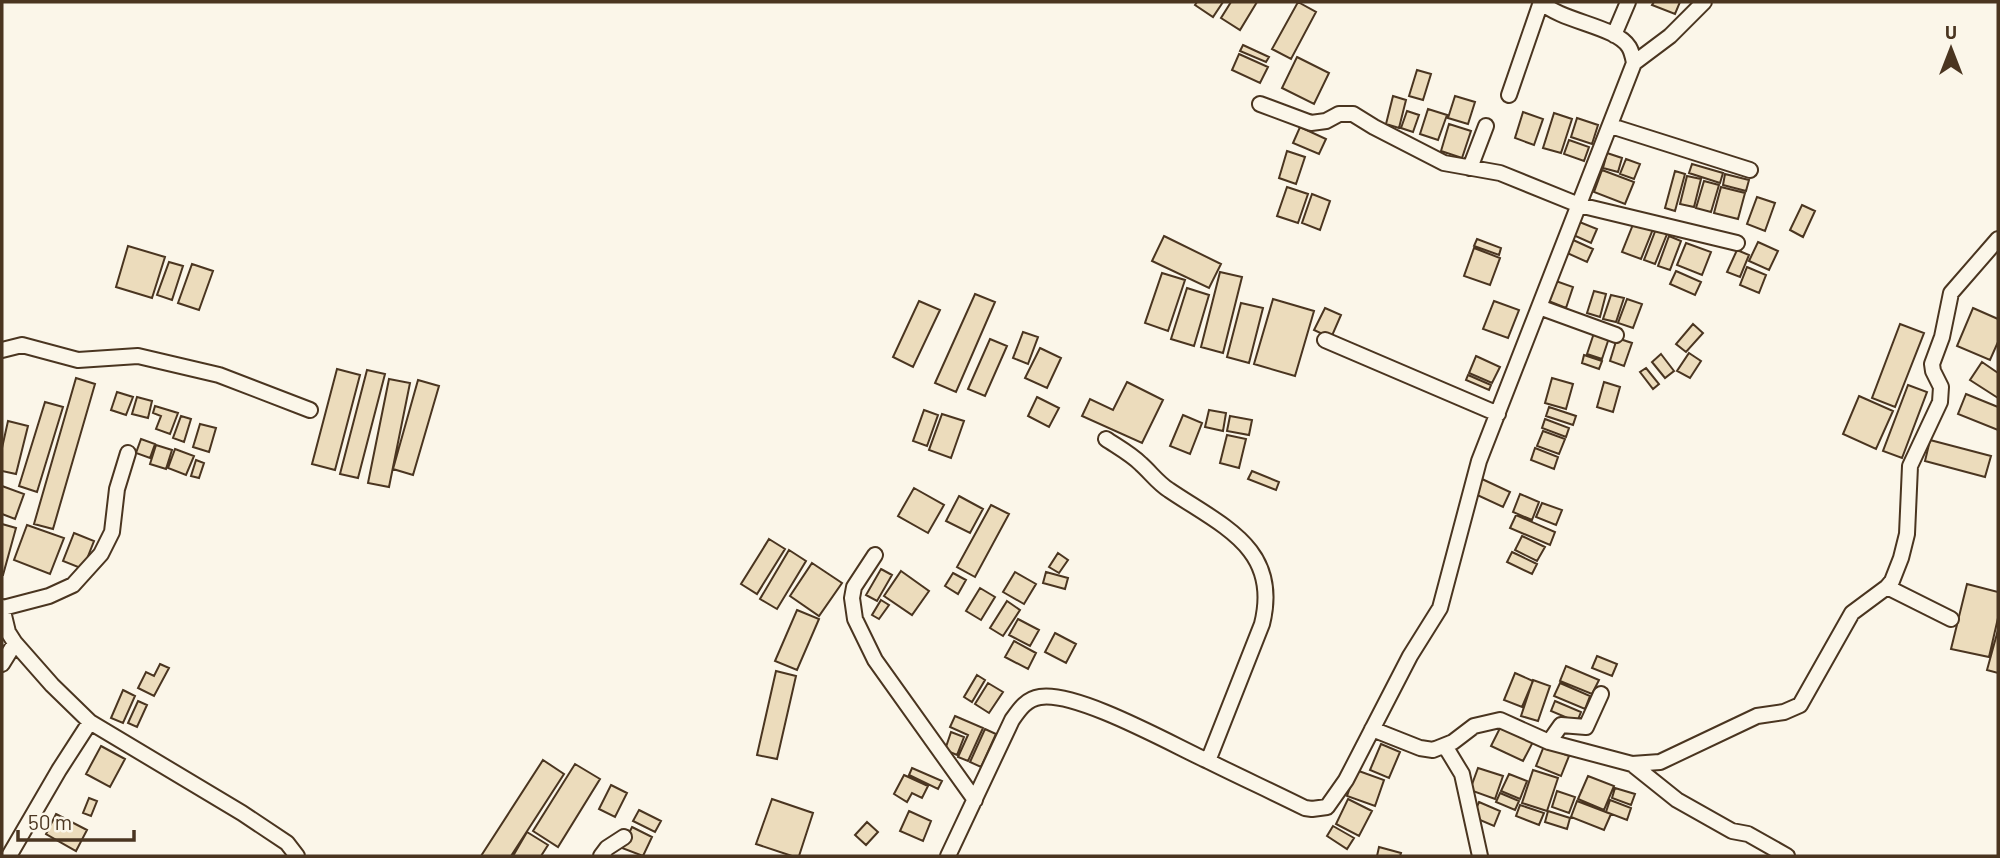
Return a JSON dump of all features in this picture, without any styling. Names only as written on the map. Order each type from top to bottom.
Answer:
[{"type":"street","points":[[948,856],[1012,720],[1020,708],[1037,697],[1053,696],[1072,700],[1139,727],[1305,808],[1327,807],[1346,780],[1410,656],[1440,608],[1469,493],[1611,127],[1634,63],[1631,49],[1614,35],[1559,14],[1541,2],[1508,95]]},
{"type":"street","points":[[1614,35],[1628,2]]},
{"type":"street","points":[[1634,63],[1670,36],[1704,2]]},
{"type":"street","points":[[1260,104],[1311,123],[1326,121],[1339,114],[1353,114],[1444,163],[1500,173],[1579,205],[1737,243]]},
{"type":"street","points":[[1471,168],[1486,126]]},
{"type":"street","points":[[1611,127],[1749,170]]},
{"type":"street","points":[[1372,729],[1420,748],[1433,750],[1445,747],[1474,726],[1500,720],[1549,742],[1632,764],[1660,762],[1757,716],[1793,709],[1800,705],[1852,613],[1887,587],[1901,558],[1907,534],[1910,466],[1940,402],[1941,387],[1932,364],[1942,337],[1951,293],[1998,239]]},
{"type":"street","points":[[1539,307],[1616,335]]},
{"type":"street","points":[[1325,341],[1498,414]]},
{"type":"street","points":[[2,350],[22,345],[78,360],[138,356],[219,375],[310,410]]},
{"type":"street","points":[[1106,439],[1141,463],[1169,490],[1208,514],[1242,540],[1257,559],[1264,575],[1266,607],[1262,624],[1208,761]]},
{"type":"street","points":[[128,453],[117,489],[112,532],[101,554],[73,585],[49,596],[2,607],[8,632],[52,685],[90,722],[297,856]]},
{"type":"street","points":[[875,555],[854,587],[852,598],[855,619],[875,660],[975,800]]},
{"type":"street","points":[[1887,587],[1951,620]]},
{"type":"street","points":[[2,664],[15,643]]},
{"type":"street","points":[[1549,742],[1560,725],[1586,727],[1601,695]]},
{"type":"street","points":[[9,856],[59,769],[90,722]]},
{"type":"street","points":[[1445,747],[1462,774],[1480,856]]},
{"type":"street","points":[[1632,764],[1678,800],[1732,831],[1748,834],[1787,856]]},
{"type":"street","points":[[601,856],[624,836]]},
{"type":"building","points":[[1197,2],[1223,2],[1213,17],[1195,5]]},
{"type":"building","points":[[1231,2],[1257,2],[1240,30],[1221,18]]},
{"type":"building","points":[[1298,2],[1316,12],[1291,59],[1272,49]]},
{"type":"building","points":[[1654,2],[1680,2],[1675,14],[1652,5]]},
{"type":"building","points":[[1243,45],[1269,57],[1266,62],[1240,51]]},
{"type":"building","points":[[1239,54],[1268,67],[1260,83],[1232,70]]},
{"type":"building","points":[[1297,57],[1329,73],[1314,104],[1282,88]]},
{"type":"building","points":[[1417,70],[1431,74],[1423,100],[1409,96]]},
{"type":"building","points":[[1393,96],[1406,100],[1399,128],[1386,124]]},
{"type":"building","points":[[1455,96],[1475,102],[1468,124],[1448,118]]},
{"type":"building","points":[[1428,109],[1447,115],[1438,140],[1420,134]]},
{"type":"building","points":[[1407,111],[1419,115],[1413,132],[1401,128]]},
{"type":"building","points":[[1523,112],[1543,119],[1534,145],[1515,138]]},
{"type":"building","points":[[1554,113],[1572,119],[1561,153],[1543,148]]},
{"type":"building","points":[[1577,118],[1598,125],[1592,144],[1571,137]]},
{"type":"building","points":[[1449,124],[1471,131],[1462,158],[1441,151]]},
{"type":"building","points":[[1300,127],[1326,139],[1319,154],[1293,143]]},
{"type":"building","points":[[1569,140],[1589,147],[1584,161],[1564,154]]},
{"type":"building","points":[[1287,151],[1305,157],[1296,184],[1279,178]]},
{"type":"building","points":[[1607,153],[1622,158],[1618,172],[1603,168]]},
{"type":"building","points":[[1626,159],[1640,164],[1634,179],[1620,174]]},
{"type":"building","points":[[1692,164],[1723,173],[1720,183],[1689,173]]},
{"type":"building","points":[[1602,170],[1634,182],[1625,204],[1594,192]]},
{"type":"building","points":[[1675,171],[1685,174],[1675,211],[1665,208]]},
{"type":"building","points":[[1725,174],[1749,180],[1746,191],[1723,185]]},
{"type":"building","points":[[1687,176],[1701,179],[1694,207],[1680,204]]},
{"type":"building","points":[[1704,181],[1719,185],[1711,212],[1696,208]]},
{"type":"building","points":[[1287,187],[1308,194],[1298,223],[1277,216]]},
{"type":"building","points":[[1721,187],[1745,193],[1738,219],[1714,213]]},
{"type":"building","points":[[1312,194],[1330,201],[1320,230],[1302,223]]},
{"type":"building","points":[[1757,197],[1775,203],[1765,231],[1747,224]]},
{"type":"building","points":[[1802,205],[1815,211],[1803,237],[1790,230]]},
{"type":"building","points":[[1577,221],[1597,229],[1591,243],[1571,234]]},
{"type":"building","points":[[1634,222],[1653,229],[1641,259],[1622,252]]},
{"type":"building","points":[[1656,229],[1667,234],[1655,264],[1644,260]]},
{"type":"building","points":[[1164,236],[1221,264],[1209,288],[1152,261]]},
{"type":"building","points":[[1669,236],[1681,241],[1670,270],[1658,266]]},
{"type":"building","points":[[1477,239],[1501,248],[1499,255],[1474,246]]},
{"type":"building","points":[[1571,239],[1593,249],[1587,262],[1565,252]]},
{"type":"building","points":[[1758,242],[1778,251],[1769,270],[1749,261]]},
{"type":"building","points":[[1686,243],[1711,252],[1702,275],[1677,265]]},
{"type":"building","points":[[128,246],[165,257],[152,298],[116,287]]},
{"type":"building","points":[[1474,248],[1500,258],[1490,285],[1464,276]]},
{"type":"building","points":[[1737,250],[1749,255],[1740,277],[1727,272]]},
{"type":"building","points":[[169,262],[183,266],[172,300],[157,295]]},
{"type":"building","points":[[192,264],[213,271],[199,310],[178,303]]},
{"type":"building","points":[[1747,267],[1766,275],[1759,293],[1740,285]]},
{"type":"building","points":[[1676,271],[1701,282],[1695,295],[1670,284]]},
{"type":"building","points":[[1220,272],[1242,277],[1223,353],[1201,347]]},
{"type":"building","points":[[1162,273],[1185,280],[1168,331],[1145,323]]},
{"type":"building","points":[[1553,280],[1573,287],[1566,308],[1546,300]]},
{"type":"building","points":[[1187,288],[1209,295],[1194,346],[1171,339]]},
{"type":"building","points":[[1594,291],[1606,294],[1600,317],[1587,313]]},
{"type":"building","points":[[975,294],[995,302],[956,392],[935,383]]},
{"type":"building","points":[[1611,295],[1624,298],[1616,322],[1603,319]]},
{"type":"building","points":[[1273,299],[1314,311],[1295,376],[1254,364]]},
{"type":"building","points":[[1627,299],[1642,304],[1633,328],[1618,323]]},
{"type":"building","points":[[919,301],[940,310],[913,367],[893,357]]},
{"type":"building","points":[[1494,301],[1519,310],[1508,338],[1483,329]]},
{"type":"building","points":[[1241,303],[1263,308],[1249,363],[1227,357]]},
{"type":"building","points":[[1325,308],[1341,315],[1331,338],[1314,330]]},
{"type":"building","points":[[1973,308],[1998,319],[1998,342],[1990,360],[1957,346]]},
{"type":"building","points":[[1693,324],[1703,333],[1686,352],[1676,344]]},
{"type":"building","points":[[1900,324],[1924,333],[1895,407],[1872,398]]},
{"type":"building","points":[[1595,330],[1610,335],[1602,359],[1587,354]]},
{"type":"building","points":[[1023,332],[1038,337],[1028,364],[1013,358]]},
{"type":"building","points":[[1617,338],[1632,343],[1624,366],[1610,361]]},
{"type":"building","points":[[990,339],[1007,346],[985,396],[968,389]]},
{"type":"building","points":[[1040,348],[1061,358],[1047,388],[1025,378]]},
{"type":"building","points":[[1689,353],[1701,361],[1690,378],[1677,371]]},
{"type":"building","points":[[1661,354],[1674,371],[1665,378],[1652,362]]},
{"type":"building","points":[[1584,355],[1602,361],[1599,369],[1582,363]]},
{"type":"building","points":[[1476,356],[1500,367],[1492,383],[1469,373]]},
{"type":"building","points":[[1982,362],[1998,373],[1998,398],[1970,380]]},
{"type":"building","points":[[1646,368],[1659,384],[1653,389],[1640,372]]},
{"type":"building","points":[[337,369],[360,375],[335,470],[312,464]]},
{"type":"building","points":[[367,370],[385,374],[358,478],[340,474]]},
{"type":"building","points":[[1468,375],[1491,385],[1489,390],[1466,380]]},
{"type":"building","points":[[76,378],[95,384],[53,529],[34,524]]},
{"type":"building","points":[[1552,378],[1573,384],[1566,409],[1545,403]]},
{"type":"building","points":[[389,379],[410,383],[389,487],[368,483]]},
{"type":"building","points":[[418,380],[439,386],[413,475],[393,469]]},
{"type":"building","points":[[1127,382],[1163,400],[1142,443],[1082,416],[1090,399],[1113,410]]},
{"type":"building","points":[[1604,382],[1620,387],[1613,412],[1597,407]]},
{"type":"building","points":[[1908,385],[1927,392],[1902,458],[1883,451]]},
{"type":"building","points":[[117,392],[133,397],[126,415],[111,410]]},
{"type":"building","points":[[1966,394],[1998,407],[1998,430],[1958,414]]},
{"type":"building","points":[[1859,396],[1893,411],[1876,449],[1843,434]]},
{"type":"building","points":[[137,397],[152,401],[148,418],[132,414]]},
{"type":"building","points":[[1037,397],[1059,408],[1049,427],[1028,416]]},
{"type":"building","points":[[45,402],[63,407],[37,492],[19,486]]},
{"type":"building","points":[[155,406],[178,413],[170,434],[156,429],[161,416],[153,413]]},
{"type":"building","points":[[1549,407],[1576,416],[1573,425],[1546,416]]},
{"type":"building","points":[[924,410],[938,415],[927,446],[913,441]]},
{"type":"building","points":[[1209,410],[1226,413],[1223,431],[1205,427]]},
{"type":"building","points":[[942,414],[964,421],[951,458],[929,450]]},
{"type":"building","points":[[1183,415],[1202,423],[1190,454],[1170,446]]},
{"type":"building","points":[[181,416],[191,419],[184,442],[173,438]]},
{"type":"building","points":[[1230,416],[1252,420],[1249,435],[1227,431]]},
{"type":"building","points":[[1545,419],[1569,428],[1566,437],[1542,428]]},
{"type":"building","points":[[8,421],[28,426],[16,474],[2,471],[2,448]]},
{"type":"building","points":[[200,424],[216,428],[209,452],[193,447]]},
{"type":"building","points":[[1543,431],[1565,439],[1559,454],[1537,446]]},
{"type":"building","points":[[1227,435],[1246,439],[1239,468],[1220,463]]},
{"type":"building","points":[[141,439],[155,444],[150,458],[136,453]]},
{"type":"building","points":[[1930,440],[1991,456],[1985,477],[1925,461]]},
{"type":"building","points":[[156,445],[172,450],[166,469],[150,464]]},
{"type":"building","points":[[1535,448],[1558,457],[1554,469],[1531,460]]},
{"type":"building","points":[[175,449],[194,456],[186,475],[168,468]]},
{"type":"building","points":[[196,460],[204,463],[199,478],[191,476]]},
{"type":"building","points":[[1252,471],[1279,482],[1276,490],[1248,479]]},
{"type":"building","points":[[1482,479],[1510,492],[1503,507],[1475,494]]},
{"type":"building","points":[[2,486],[24,494],[15,519],[2,514]]},
{"type":"building","points":[[914,488],[944,505],[928,533],[898,516]]},
{"type":"building","points":[[1520,494],[1539,502],[1532,520],[1513,512]]},
{"type":"building","points":[[959,496],[983,509],[970,533],[946,521]]},
{"type":"building","points":[[1542,503],[1562,510],[1556,525],[1536,517]]},
{"type":"building","points":[[991,505],[1009,514],[975,577],[957,567]]},
{"type":"building","points":[[1516,515],[1555,532],[1550,545],[1510,528]]},
{"type":"building","points":[[2,524],[16,528],[3,575],[2,575]]},
{"type":"building","points":[[27,525],[64,538],[50,574],[14,560]]},
{"type":"building","points":[[74,533],[94,541],[83,569],[63,561]]},
{"type":"building","points":[[1522,536],[1545,547],[1537,561],[1515,550]]},
{"type":"building","points":[[769,539],[785,549],[757,594],[741,584]]},
{"type":"building","points":[[789,550],[806,561],[777,609],[760,599]]},
{"type":"building","points":[[1512,552],[1537,564],[1532,574],[1507,562]]},
{"type":"building","points":[[1058,553],[1068,560],[1059,573],[1049,567]]},
{"type":"building","points":[[812,563],[842,583],[819,616],[790,596]]},
{"type":"building","points":[[881,569],[892,575],[877,601],[866,595]]},
{"type":"building","points":[[901,571],[929,591],[912,615],[884,596]]},
{"type":"building","points":[[1015,572],[1036,584],[1024,604],[1003,592]]},
{"type":"building","points":[[1046,572],[1068,578],[1065,589],[1043,583]]},
{"type":"building","points":[[953,573],[966,580],[958,594],[945,586]]},
{"type":"building","points":[[1967,584],[1998,592],[1998,618],[1989,657],[1951,649]]},
{"type":"building","points":[[980,588],[995,597],[981,620],[966,611]]},
{"type":"building","points":[[881,600],[889,605],[879,619],[872,615]]},
{"type":"building","points":[[1007,601],[1020,610],[1003,636],[990,628]]},
{"type":"building","points":[[797,610],[819,619],[797,670],[775,661]]},
{"type":"building","points":[[1018,619],[1039,630],[1030,646],[1009,635]]},
{"type":"building","points":[[1998,630],[1998,673],[1987,670]]},
{"type":"building","points":[[1055,633],[1076,644],[1066,663],[1045,652]]},
{"type":"building","points":[[1014,641],[1036,653],[1028,669],[1005,657]]},
{"type":"building","points":[[1597,656],[1617,664],[1612,676],[1592,668]]},
{"type":"building","points":[[160,664],[169,668],[154,696],[138,688],[146,672],[154,676]]},
{"type":"building","points":[[1566,666],[1599,680],[1592,694],[1560,681]]},
{"type":"building","points":[[776,671],[796,676],[777,759],[757,755]]},
{"type":"building","points":[[1515,673],[1533,681],[1522,707],[1504,700]]},
{"type":"building","points":[[977,675],[985,680],[972,702],[964,697]]},
{"type":"building","points":[[1533,680],[1550,686],[1538,721],[1521,716]]},
{"type":"building","points":[[988,683],[1003,692],[989,713],[975,704]]},
{"type":"building","points":[[1560,683],[1590,696],[1585,709],[1554,696]]},
{"type":"building","points":[[123,690],[135,696],[123,723],[111,718]]},
{"type":"building","points":[[138,701],[147,705],[137,727],[128,723]]},
{"type":"building","points":[[1555,701],[1581,712],[1577,722],[1551,711]]},
{"type":"building","points":[[955,716],[983,728],[968,761],[958,757],[968,735],[950,727]]},
{"type":"building","points":[[1502,724],[1534,740],[1523,761],[1491,746]]},
{"type":"building","points":[[985,729],[996,734],[981,767],[970,762]]},
{"type":"building","points":[[951,732],[964,737],[957,755],[945,750]]},
{"type":"building","points":[[1381,744],[1400,752],[1389,778],[1370,770]]},
{"type":"building","points":[[101,746],[125,759],[110,787],[86,774]]},
{"type":"building","points":[[1544,746],[1569,756],[1561,776],[1536,766]]},
{"type":"building","points":[[543,760],[564,774],[511,856],[481,856]]},
{"type":"building","points":[[575,764],[600,779],[558,847],[533,831]]},
{"type":"building","points":[[912,768],[942,781],[938,789],[909,775]]},
{"type":"building","points":[[1478,768],[1503,776],[1495,799],[1470,790]]},
{"type":"building","points":[[1356,770],[1384,780],[1375,806],[1347,796]]},
{"type":"building","points":[[1533,770],[1558,778],[1547,811],[1522,803]]},
{"type":"building","points":[[1509,774],[1527,781],[1520,799],[1501,791]]},
{"type":"building","points":[[904,775],[928,786],[922,798],[912,793],[907,802],[894,794]]},
{"type":"building","points":[[1588,776],[1614,786],[1604,810],[1578,799]]},
{"type":"building","points":[[611,785],[627,793],[615,817],[599,809]]},
{"type":"building","points":[[1615,788],[1635,794],[1631,805],[1612,798]]},
{"type":"building","points":[[1557,791],[1575,797],[1569,813],[1552,807]]},
{"type":"building","points":[[1500,793],[1519,801],[1515,810],[1496,802]]},
{"type":"building","points":[[89,798],[97,801],[91,816],[83,813]]},
{"type":"building","points":[[772,799],[813,813],[799,856],[756,844]]},
{"type":"building","points":[[1348,799],[1372,811],[1359,836],[1336,824]]},
{"type":"building","points":[[1610,800],[1631,808],[1627,820],[1606,812]]},
{"type":"building","points":[[1577,801],[1611,814],[1604,830],[1571,817]]},
{"type":"building","points":[[1479,802],[1500,811],[1494,826],[1473,817]]},
{"type":"building","points":[[1520,805],[1544,813],[1539,825],[1516,816]]},
{"type":"building","points":[[639,810],[661,821],[655,832],[633,821]]},
{"type":"building","points":[[909,811],[931,821],[923,841],[900,831]]},
{"type":"building","points":[[1548,811],[1570,818],[1567,829],[1545,822]]},
{"type":"building","points":[[56,814],[87,830],[76,851],[46,834]]},
{"type":"building","points":[[867,822],[878,832],[866,845],[855,835]]},
{"type":"building","points":[[1333,826],[1354,838],[1347,849],[1327,836]]},
{"type":"building","points":[[632,827],[652,837],[643,856],[622,848]]},
{"type":"building","points":[[527,832],[548,845],[541,856],[513,856]]},
{"type":"building","points":[[1379,847],[1401,853],[1400,856],[1377,856]]}]
